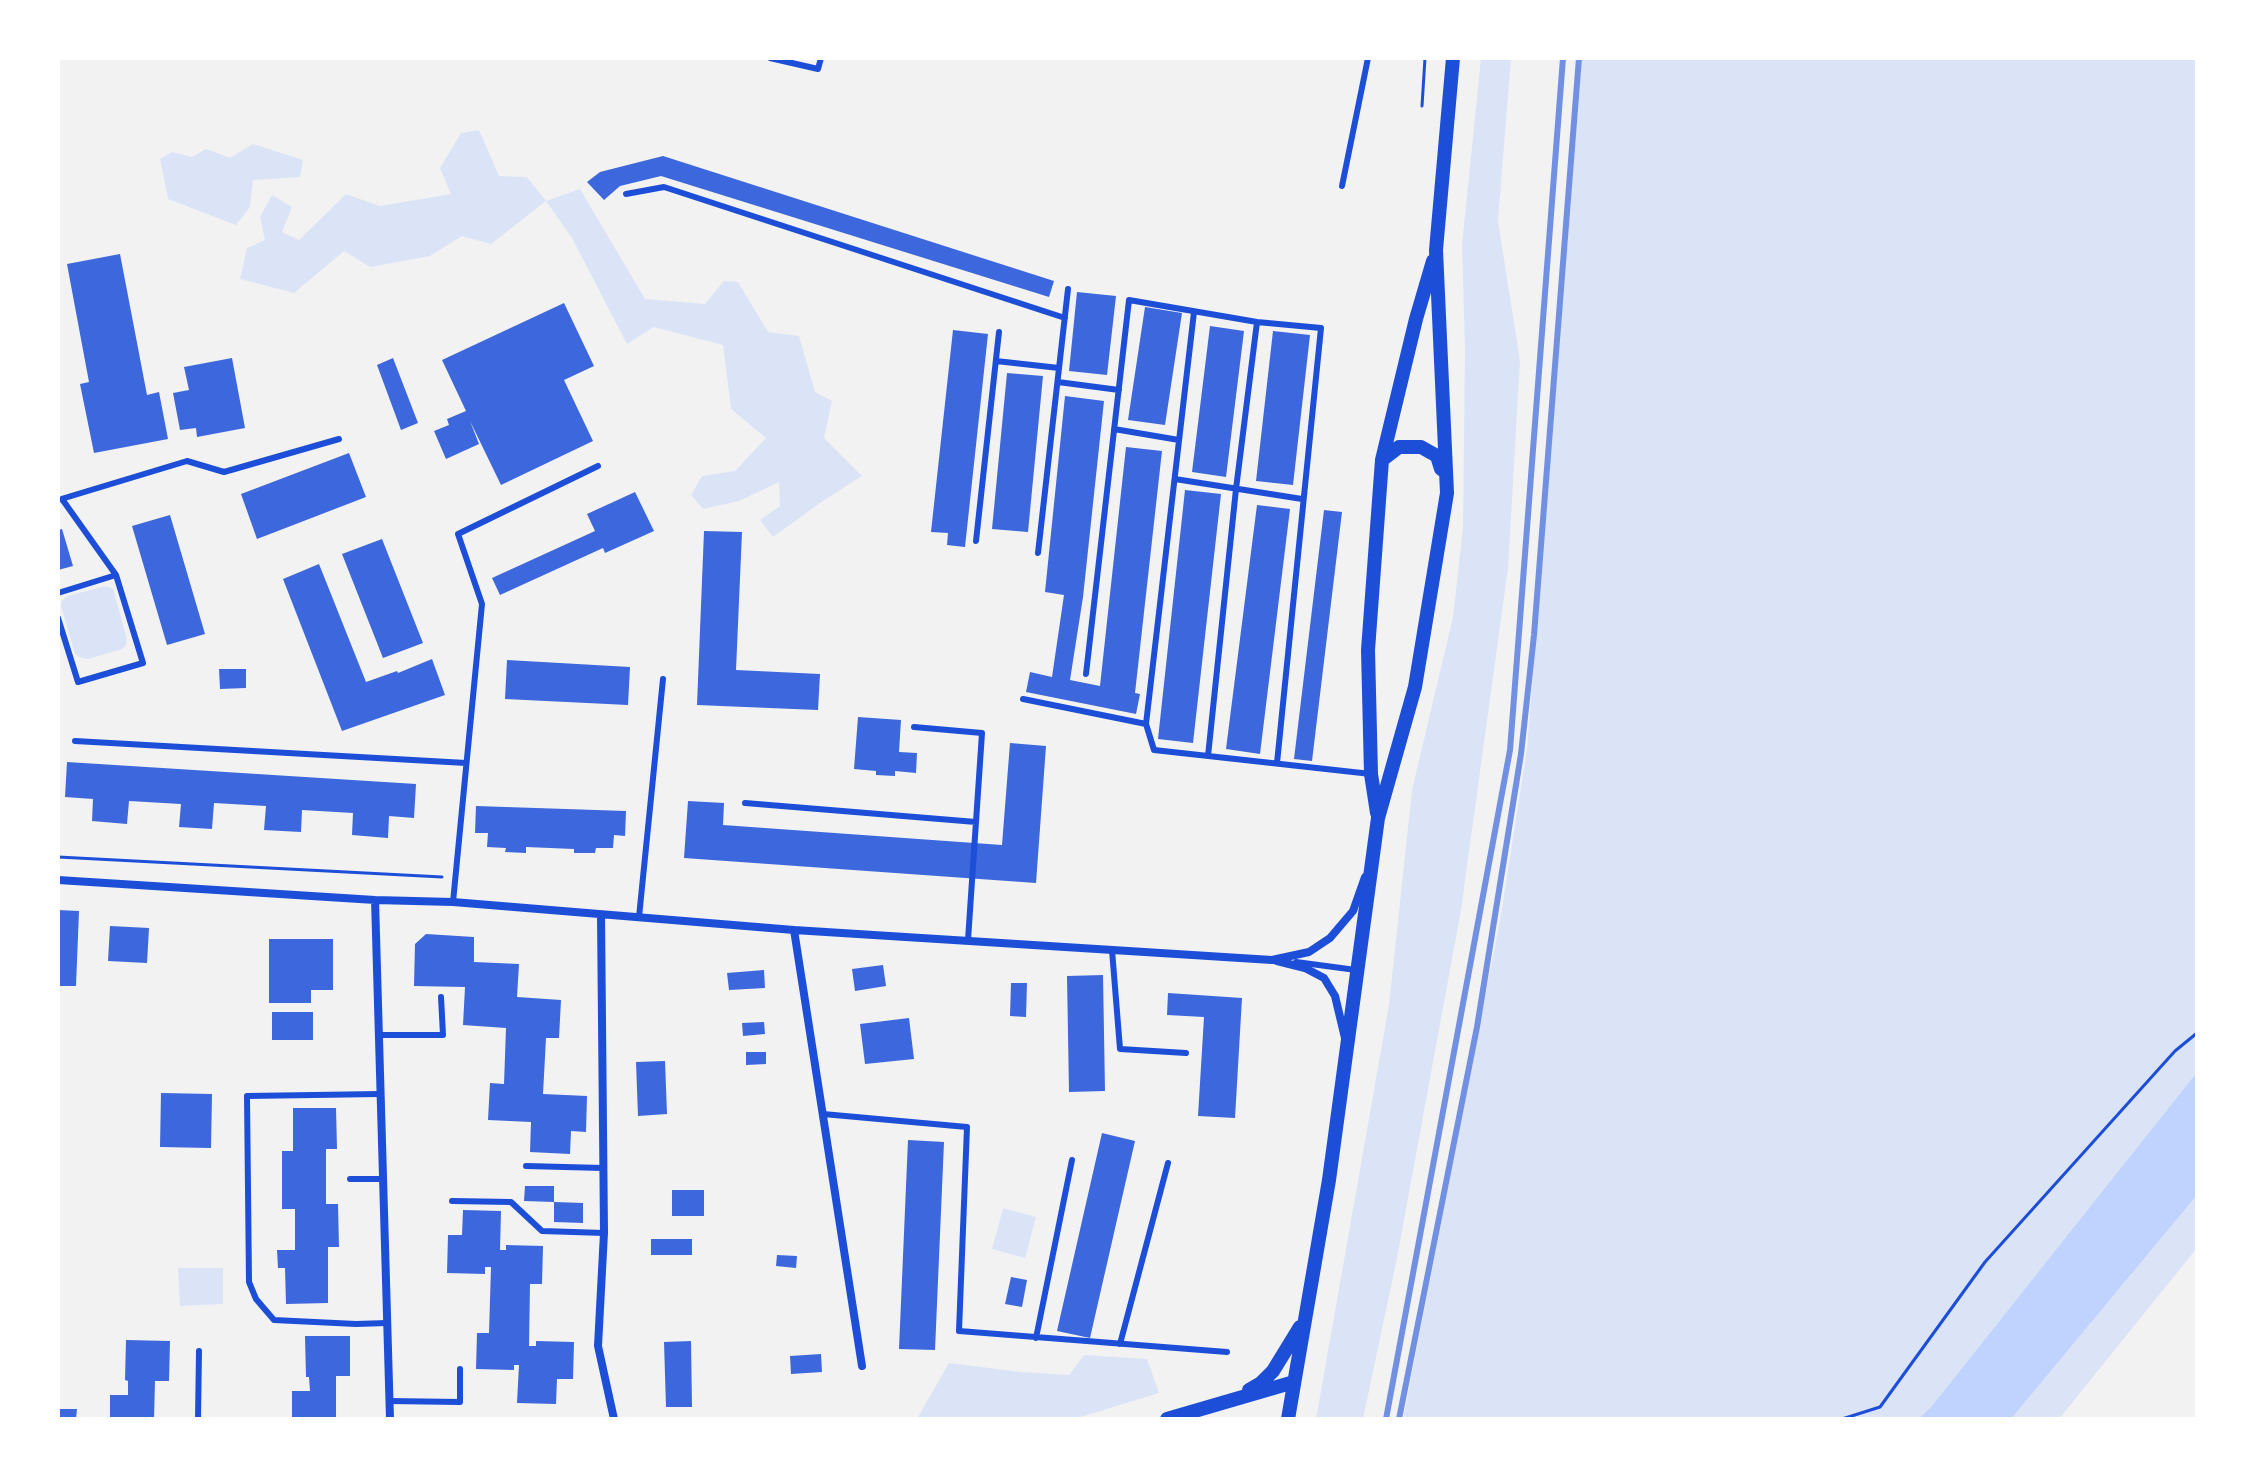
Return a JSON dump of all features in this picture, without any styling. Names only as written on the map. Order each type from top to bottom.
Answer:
[{"type":"street","points":[[1288,1419],[1329,1180],[1378,818],[1415,687],[1447,493],[1436,250],[1453,58]]},
{"type":"street","points":[[1378,818],[1371,774],[1368,650],[1382,460],[1436,250]]},
{"type":"street","points":[[1382,460],[1399,447],[1421,447],[1437,456],[1447,493]]},
{"type":"street","points":[[1272,960],[1309,952],[1330,938],[1353,911],[1373,857]]},
{"type":"street","points":[[58,880],[453,902],[794,930],[1272,960],[1305,968],[1324,978],[1335,996],[1347,1048]]},
{"type":"street","points":[[375,900],[390,1419]]},
{"type":"street","points":[[601,915],[604,1233],[598,1346],[614,1419]]},
{"type":"street","points":[[794,930],[862,1366]]},
{"type":"street","points":[[1232,1400],[1261,1383],[1273,1371],[1305,1320]]},
{"type":"street","points":[[1170,1418],[1294,1382]]},
{"type":"street","points":[[1170,1418],[1209,1419]]},
{"type":"lane","points":[[770,58],[818,69],[821,58]]},
{"type":"lane","points":[[1342,186],[1368,58]]},
{"type":"lane","points":[[626,194],[664,187],[1065,318]]},
{"type":"lane","points":[[1038,553],[1068,289]]},
{"type":"lane","points":[[1086,674],[1129,300],[1257,322],[1321,328],[1277,763]]},
{"type":"lane","points":[[1194,312],[1146,724],[1154,750],[1371,774]]},
{"type":"lane","points":[[1208,756],[1257,322]]},
{"type":"lane","points":[[976,541],[999,332]]},
{"type":"lane","points":[[996,361],[1059,368]]},
{"type":"lane","points":[[1058,382],[1119,390]]},
{"type":"lane","points":[[1114,429],[1179,440]]},
{"type":"lane","points":[[58,618],[78,682],[143,663],[116,575],[60,500],[187,461],[224,472],[339,439]]},
{"type":"lane","points":[[453,902],[482,604],[458,534],[598,466]]},
{"type":"lane","points":[[1175,479],[1302,499]]},
{"type":"lane","points":[[58,593],[116,575]]},
{"type":"lane","points":[[639,917],[663,679]]},
{"type":"lane","points":[[1023,699],[1146,724]]},
{"type":"lane","points":[[914,727],[982,733],[968,940]]},
{"type":"lane","points":[[75,741],[466,763]]},
{"type":"lane","points":[[745,803],[976,822]]},
{"type":"lane","points":[[1112,950],[1120,1049],[1186,1053]]},
{"type":"lane","points":[[1272,960],[1358,970]]},
{"type":"lane","points":[[379,1035],[443,1035],[441,997]]},
{"type":"lane","points":[[380,1094],[247,1096],[249,1282],[256,1299],[274,1320],[387,1323]]},
{"type":"lane","points":[[823,1114],[967,1127],[959,1331],[1227,1352]]},
{"type":"lane","points":[[1036,1338],[1072,1160]]},
{"type":"lane","points":[[1120,1344],[1168,1163]]},
{"type":"lane","points":[[526,1166],[603,1168]]},
{"type":"lane","points":[[350,1179],[383,1179]]},
{"type":"lane","points":[[452,1201],[511,1202],[542,1231],[604,1233]]},
{"type":"lane","points":[[198,1419],[199,1351]]},
{"type":"lane","points":[[389,1401],[460,1402],[460,1369]]},
{"type":"path","points":[[1422,106],[1425,58]]},
{"type":"path","points":[[58,857],[455,878]]},
{"type":"path","points":[[1842,1419],[1880,1407],[1985,1262],[2175,1051],[2197,1033]]},
{"type":"shaded area","points":[[1481,58],[1511,58],[1498,221],[1520,361],[1508,568],[1461,910],[1397,1258],[1363,1419],[1316,1419],[1389,1005],[1412,790],[1453,617],[1463,527],[1465,348],[1462,245]]},
{"type":"shaded area","points":[[1582,58],[2197,58],[2197,1072],[1931,1407],[1918,1419],[1403,1419],[1500,920],[1527,749]]},
{"type":"shaded area","points":[[479,130],[499,176],[527,177],[546,201],[491,244],[462,236],[430,256],[370,267],[344,251],[294,293],[240,279],[247,248],[265,240],[260,217],[272,195],[292,207],[282,232],[299,240],[346,194],[380,206],[451,194],[440,168],[461,133]]},
{"type":"shaded area","points":[[253,144],[303,160],[300,177],[253,180],[250,207],[236,225],[168,199],[160,159],[172,152],[192,157],[206,149],[230,158]]},
{"type":"shaded area","points":[[580,189],[645,299],[705,304],[724,281],[738,282],[768,332],[799,336],[815,392],[832,401],[824,438],[862,476],[773,537],[760,520],[780,506],[779,482],[739,501],[703,509],[691,495],[702,476],[735,471],[766,438],[731,409],[723,345],[654,327],[627,344],[572,238],[546,201]]},
{"type":"shaded area","points":[[106,586],[113,589],[126,645],[88,659],[81,658],[75,654],[62,601],[67,596]]},
{"type":"shaded area","points":[[2197,1195],[2197,1248],[2059,1419],[2011,1419]]},
{"type":"shaded area","points":[[1003,1208],[1036,1217],[1025,1258],[992,1249]]},
{"type":"shaded area","points":[[178,1268],[223,1268],[223,1304],[180,1306]]},
{"type":"shaded area","points":[[1084,1355],[1147,1359],[1159,1393],[1074,1419],[917,1419],[949,1363],[1069,1375]]},
{"type":"water","points":[[2197,1072],[2197,1195],[2011,1419],[1918,1419],[1931,1407]]},
{"type":"building","points":[[663,156],[1054,281],[1049,297],[661,176],[620,186],[604,200],[587,182],[600,172]]},
{"type":"building","points":[[120,254],[147,395],[159,392],[168,439],[94,453],[80,384],[89,382],[67,264]]},
{"type":"building","points":[[1077,292],[1116,296],[1107,375],[1069,371]]},
{"type":"building","points":[[564,303],[594,366],[564,380],[593,441],[501,485],[470,421],[479,444],[446,459],[434,431],[449,425],[447,419],[466,411],[442,360]]},
{"type":"building","points":[[1145,307],[1182,313],[1165,425],[1128,420]]},
{"type":"building","points":[[1210,326],[1244,331],[1226,477],[1192,472]]},
{"type":"building","points":[[953,330],[988,334],[965,547],[947,545],[948,533],[931,532]]},
{"type":"building","points":[[1273,331],[1310,335],[1293,485],[1256,481]]},
{"type":"building","points":[[232,358],[245,428],[197,437],[196,428],[180,430],[173,393],[189,390],[184,367]]},
{"type":"building","points":[[393,358],[418,423],[401,430],[377,365]]},
{"type":"building","points":[[1007,373],[1043,376],[1028,532],[992,529]]},
{"type":"building","points":[[1065,396],[1104,401],[1083,597],[1070,680],[1100,686],[1126,447],[1162,451],[1135,693],[1140,694],[1136,714],[1026,692],[1030,672],[1052,677],[1064,595],[1045,592]]},
{"type":"building","points":[[349,453],[366,497],[257,539],[241,494]]},
{"type":"building","points":[[1185,490],[1221,494],[1193,743],[1158,739]]},
{"type":"building","points":[[635,492],[654,531],[605,553],[603,548],[500,595],[492,578],[595,531],[587,514]]},
{"type":"building","points":[[1257,505],[1290,509],[1260,754],[1226,749]]},
{"type":"building","points":[[1324,510],[1342,512],[1312,761],[1294,759]]},
{"type":"building","points":[[170,515],[205,634],[167,645],[132,526]]},
{"type":"building","points":[[62,529],[73,566],[58,570],[58,530]]},
{"type":"building","points":[[704,531],[742,532],[736,670],[820,674],[818,710],[697,705]]},
{"type":"building","points":[[382,539],[423,643],[383,658],[342,554]]},
{"type":"building","points":[[319,564],[366,682],[432,659],[445,695],[342,731],[283,579]]},
{"type":"building","points":[[507,660],[630,667],[628,705],[505,699]]},
{"type":"building","points":[[219,669],[246,669],[246,688],[220,689]]},
{"type":"building","points":[[858,717],[901,720],[899,752],[917,753],[916,773],[895,771],[895,776],[876,775],[876,771],[854,769]]},
{"type":"building","points":[[1010,743],[1046,746],[1036,883],[684,858],[688,801],[724,803],[723,825],[1002,845]]},
{"type":"building","points":[[67,762],[416,784],[414,818],[389,816],[388,838],[352,835],[353,813],[302,810],[301,832],[264,830],[266,806],[214,803],[212,829],[179,827],[181,804],[129,801],[127,824],[92,821],[93,799],[65,797]]},
{"type":"building","points":[[476,806],[626,811],[625,836],[614,835],[613,848],[596,848],[595,853],[526,847],[526,853],[505,852],[506,848],[487,847],[488,833],[475,833]]},
{"type":"building","points":[[58,910],[79,911],[76,986],[58,986]]},
{"type":"building","points":[[110,926],[149,928],[147,963],[108,961]]},
{"type":"building","points":[[426,934],[474,937],[474,962],[519,964],[517,997],[561,1000],[559,1038],[546,1038],[543,1094],[587,1096],[586,1132],[571,1131],[570,1154],[530,1152],[531,1122],[488,1120],[490,1083],[504,1084],[506,1028],[463,1025],[465,987],[414,986],[415,944]]},
{"type":"building","points":[[269,939],[333,939],[333,990],[311,990],[311,1003],[269,1003]]},
{"type":"building","points":[[883,965],[886,986],[855,991],[852,969]]},
{"type":"building","points":[[764,970],[765,988],[729,990],[727,973]]},
{"type":"building","points":[[1103,975],[1105,1091],[1069,1092],[1067,976]]},
{"type":"building","points":[[1011,983],[1027,983],[1026,1017],[1010,1016]]},
{"type":"building","points":[[1168,993],[1242,998],[1235,1118],[1198,1116],[1204,1017],[1167,1015]]},
{"type":"building","points":[[272,1012],[313,1012],[313,1040],[272,1040]]},
{"type":"building","points":[[909,1018],[914,1059],[865,1064],[860,1024]]},
{"type":"building","points":[[764,1022],[765,1034],[743,1036],[742,1023]]},
{"type":"building","points":[[746,1052],[766,1052],[766,1064],[746,1065]]},
{"type":"building","points":[[665,1061],[667,1114],[638,1116],[636,1062]]},
{"type":"building","points":[[161,1093],[212,1094],[211,1148],[160,1147]]},
{"type":"building","points":[[293,1108],[336,1108],[337,1149],[326,1149],[326,1204],[338,1204],[339,1247],[328,1247],[328,1303],[286,1304],[285,1268],[278,1268],[277,1250],[295,1250],[295,1209],[282,1209],[282,1151],[293,1151]]},
{"type":"building","points":[[1102,1133],[1135,1141],[1090,1338],[1057,1331]]},
{"type":"building","points":[[908,1140],[944,1142],[935,1350],[899,1349]]},
{"type":"building","points":[[525,1186],[554,1186],[554,1202],[524,1201]]},
{"type":"building","points":[[672,1190],[704,1190],[704,1216],[672,1216]]},
{"type":"building","points":[[554,1202],[583,1203],[583,1223],[554,1222]]},
{"type":"building","points":[[463,1210],[501,1211],[500,1250],[506,1250],[506,1245],[543,1246],[542,1284],[530,1284],[529,1346],[536,1346],[536,1341],[574,1342],[573,1379],[557,1379],[556,1404],[517,1403],[519,1365],[514,1365],[514,1370],[476,1369],[477,1333],[489,1333],[491,1267],[485,1267],[485,1274],[447,1273],[448,1235],[462,1235]]},
{"type":"building","points":[[651,1239],[692,1239],[692,1255],[651,1255]]},
{"type":"building","points":[[777,1255],[797,1256],[796,1268],[776,1266]]},
{"type":"building","points":[[1011,1277],[1027,1280],[1022,1307],[1005,1304]]},
{"type":"building","points":[[305,1336],[350,1336],[350,1376],[336,1376],[336,1419],[292,1419],[292,1391],[310,1391],[309,1377],[306,1377]]},
{"type":"building","points":[[126,1340],[170,1341],[169,1381],[155,1381],[154,1419],[110,1419],[110,1395],[128,1395],[128,1381],[125,1380]]},
{"type":"building","points":[[691,1341],[692,1407],[666,1407],[664,1342]]},
{"type":"building","points":[[821,1354],[822,1372],[791,1374],[790,1356]]},
{"type":"building","points":[[58,1409],[77,1409],[76,1419],[58,1419]]},
{"type":"railway","points":[[1386,1419],[1510,750],[1563,58]]},
{"type":"railway","points":[[1399,1419],[1477,1027],[1521,754],[1534,635],[1579,58]]}]
